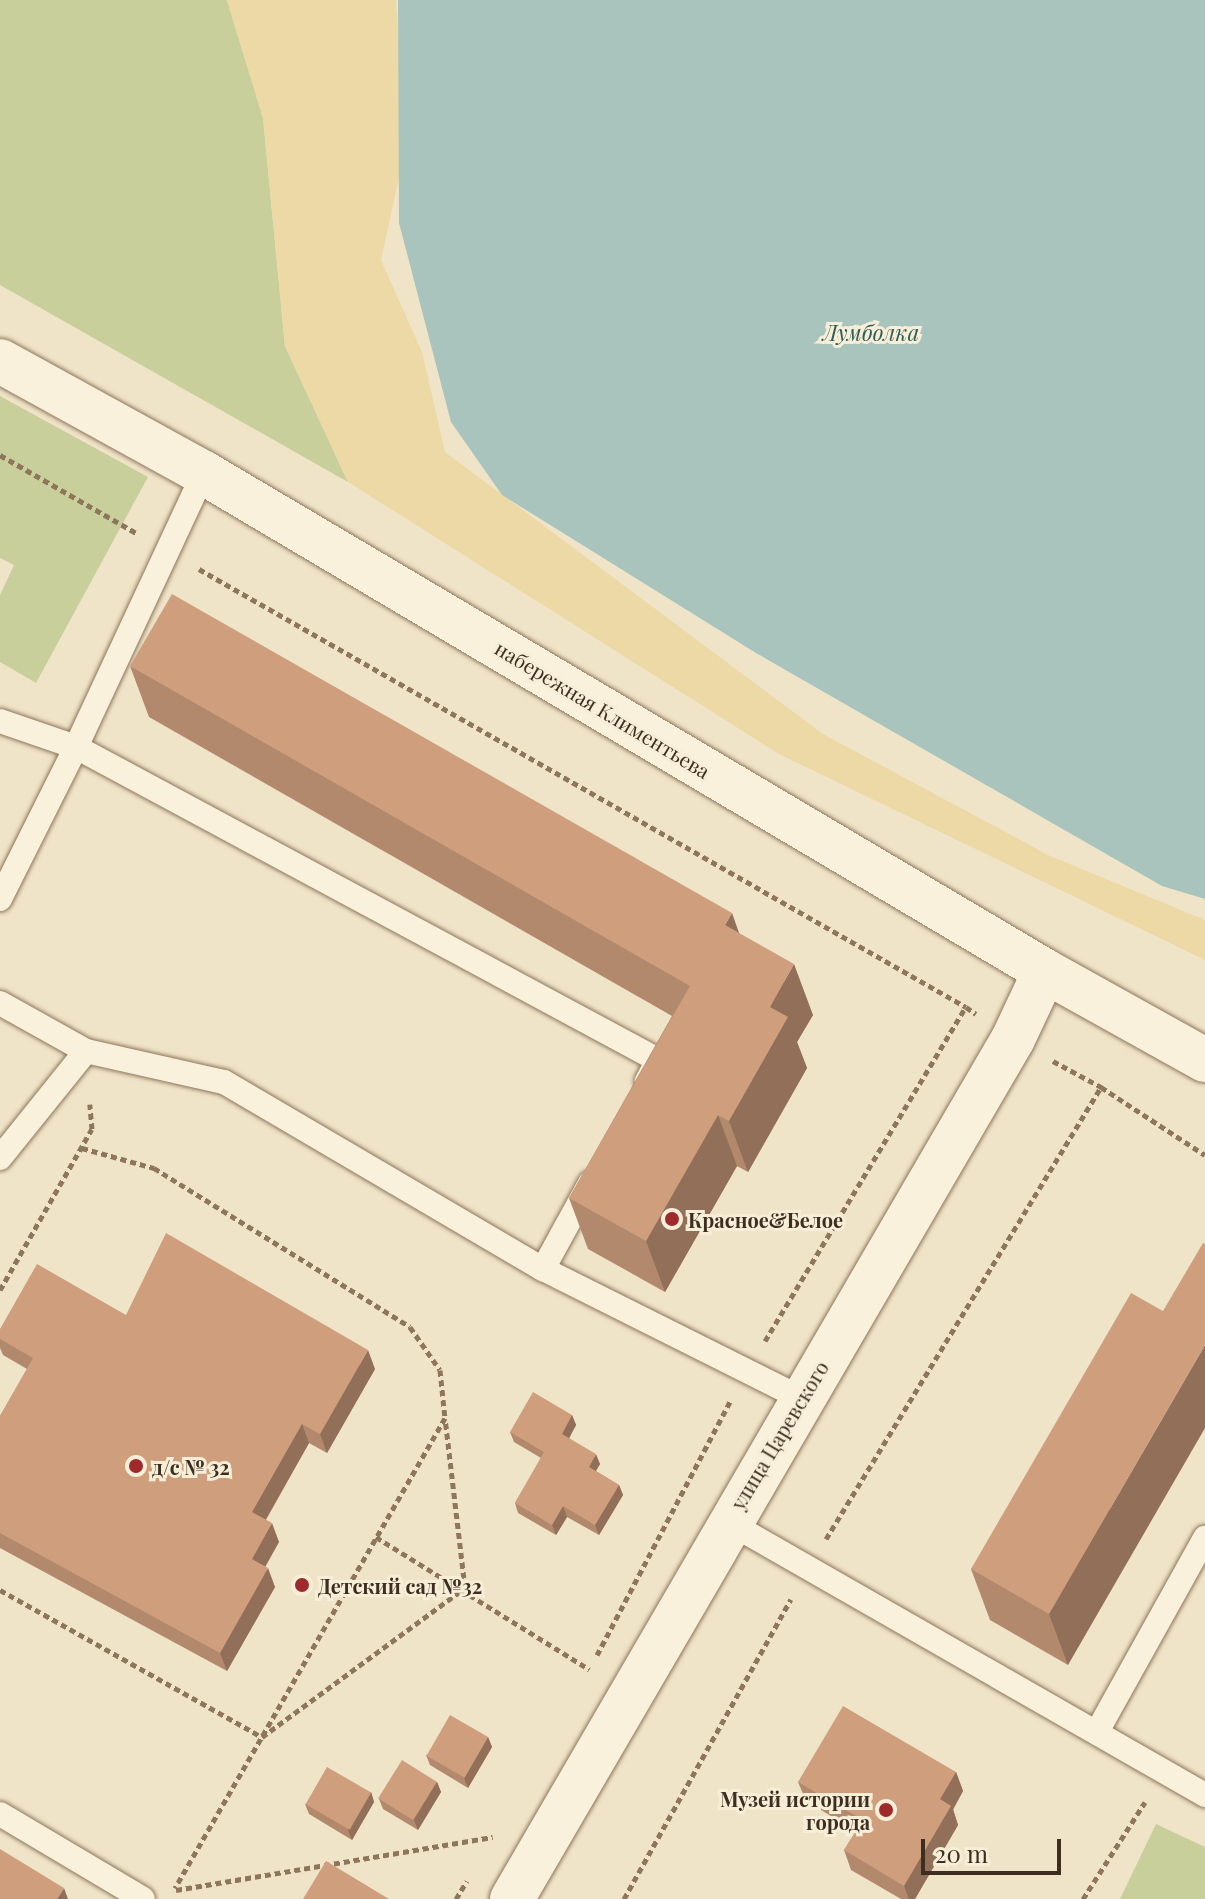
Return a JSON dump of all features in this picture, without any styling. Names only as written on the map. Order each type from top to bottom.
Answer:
[{"type":"street","name":"набережная Климентьева","points":[[0,361],[204,473],[1045,971],[1205,1060]]},
{"type":"street","name":"улица Царевского","points":[[512,1899],[728,1522],[1013,1039],[1045,971]]},
{"type":"lane","points":[[0,899],[76,747],[204,473]]},
{"type":"lane","points":[[0,721],[76,747],[658,1060],[635,1102]]},
{"type":"lane","points":[[0,1003],[86,1051],[224,1082],[543,1269],[744,1376],[801,1398]]},
{"type":"lane","points":[[0,1158],[86,1051]]},
{"type":"lane","points":[[543,1269],[605,1157]]},
{"type":"lane","points":[[728,1522],[1098,1730],[1205,1795]]},
{"type":"lane","points":[[1098,1730],[1205,1538]]},
{"type":"lane","points":[[0,1814],[143,1899]]},
{"type":"path","points":[[0,455],[966,1007]]},
{"type":"path","points":[[0,1290],[92,1129],[86,1051]]},
{"type":"path","points":[[624,1899],[809,1567],[1101,1087],[1205,1155]]},
{"type":"path","points":[[82,1148],[154,1168],[410,1327],[440,1370],[465,1588]]},
{"type":"path","points":[[582,1682],[744,1376]]},
{"type":"path","points":[[169,1899],[445,1418]]},
{"type":"path","points":[[376,1537],[465,1588],[589,1669]]},
{"type":"path","points":[[262,1737],[465,1588]]},
{"type":"path","points":[[0,1590],[262,1737]]},
{"type":"path","points":[[1083,1899],[1164,1772]]},
{"type":"path","points":[[173,1891],[492,1839],[499,1826]]},
{"type":"green space","points":[[0,0],[227,0],[263,118],[285,346],[348,482],[0,285]]},
{"type":"green space","points":[[0,396],[148,477],[36,683],[0,662],[0,595],[14,565],[0,558]]},
{"type":"green space","points":[[1156,1824],[1205,1847],[1205,1899],[1120,1899]]},
{"type":"sand","points":[[227,0],[396,0],[406,145],[381,260],[422,352],[445,452],[823,734],[1048,855],[1205,920],[1205,960],[779,754],[348,482],[285,346],[263,118]]},
{"type":"water","name":"Лумболка","points":[[398,0],[1205,0],[1205,899],[1162,886],[756,653],[502,495],[451,422],[399,223]]},
{"type":"building","points":[[172,594],[732,913],[725,925],[794,964],[770,1007],[788,1017],[729,1121],[718,1115],[646,1241],[569,1198],[690,986],[130,666]]},
{"type":"building","name":"д/с № 32","points":[[166,1233],[368,1350],[320,1434],[302,1424],[252,1512],[272,1523],[252,1559],[268,1568],[220,1653],[0,1533],[0,1416],[33,1358],[0,1339],[0,1329],[37,1264],[126,1315]]},
{"type":"building","points":[[1203,1243],[1205,1345],[1049,1614],[971,1569],[1131,1293],[1163,1311]]},
{"type":"building","points":[[533,1392],[572,1415],[562,1434],[596,1454],[589,1467],[619,1485],[595,1525],[563,1506],[552,1525],[515,1503],[544,1452],[510,1432]]},
{"type":"building","name":"Музей истории города","points":[[843,1706],[956,1772],[940,1799],[951,1806],[904,1886],[844,1850],[863,1820],[798,1782]]},
{"type":"building","points":[[450,1715],[488,1737],[465,1778],[426,1756]]},
{"type":"building","points":[[402,1760],[437,1782],[413,1820],[378,1798]]},
{"type":"building","points":[[327,1767],[371,1792],[350,1830],[306,1804]]},
{"type":"building","points":[[0,1849],[64,1888],[57,1899],[0,1899]]},
{"type":"building","points":[[326,1861],[389,1899],[303,1899]]},
{"type":"place","name":"Красное&Белое","points":[[672,1219]]},
{"type":"place","name":"д/с № 32","points":[[136,1466]]},
{"type":"place","name":"Детский сад №32","points":[[302,1585]]},
{"type":"place","name":"Музей истории города","points":[[886,1810]]}]
